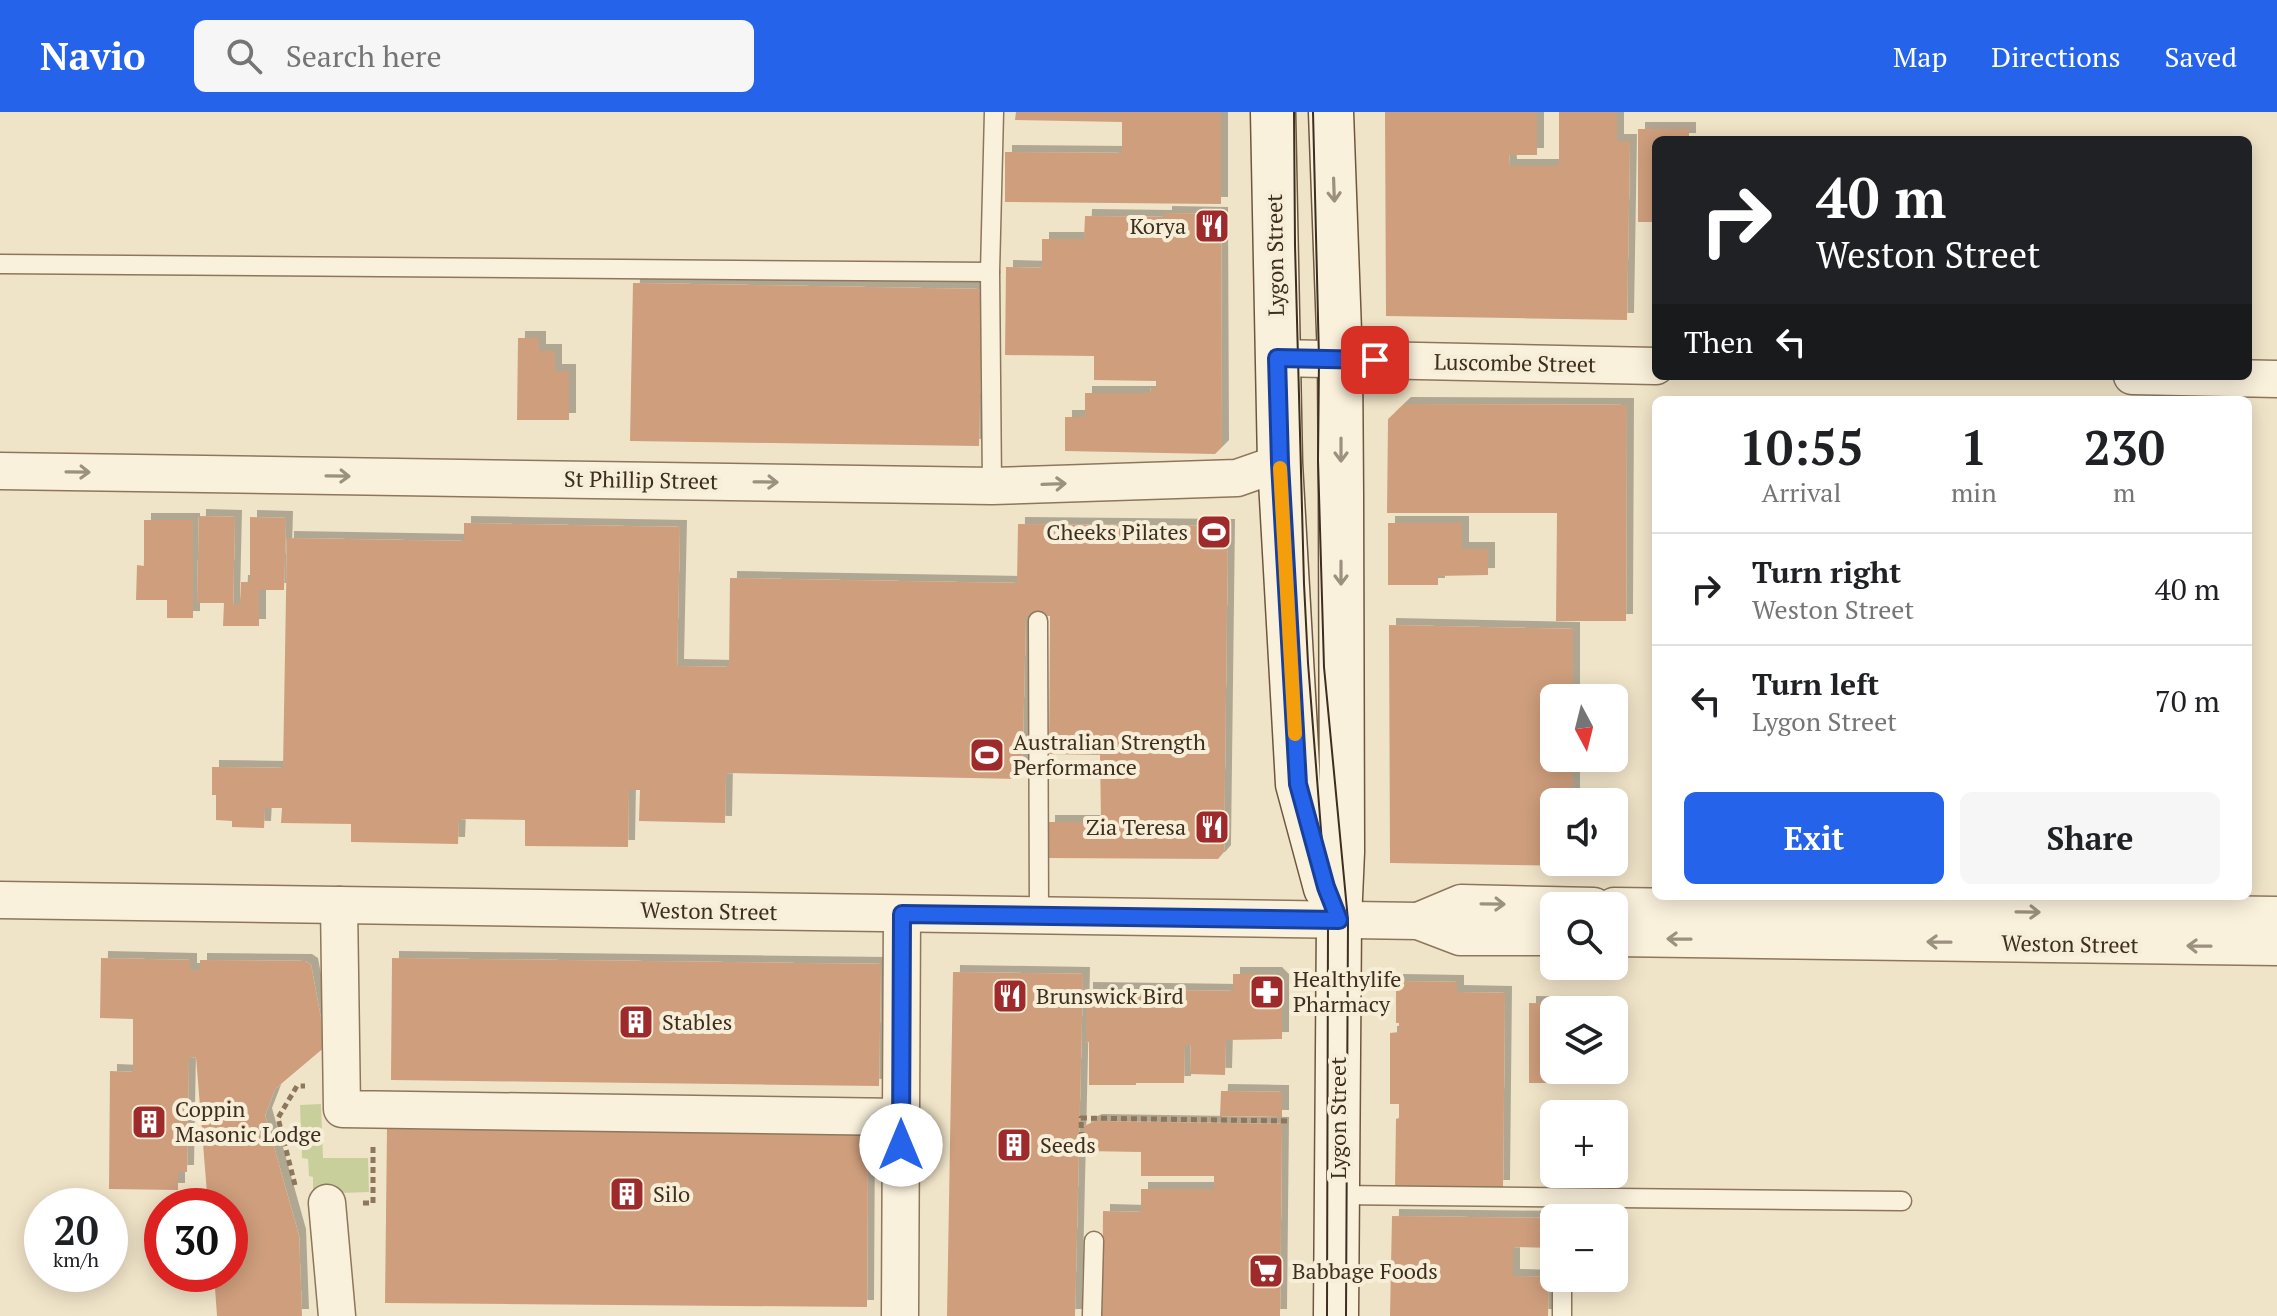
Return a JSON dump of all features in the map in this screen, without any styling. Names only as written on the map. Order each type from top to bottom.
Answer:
[{"type":"street","name":"Lygon Street","points":[[1273,112],[1280,463],[1298,784],[1326,887],[1339,920]]},
{"type":"street","name":"Lygon Street","points":[[1331,112],[1340,359],[1342,852],[1336,1316]]},
{"type":"street","name":"Luscombe Street","points":[[1277,358],[1652,366]]},
{"type":"street","points":[[2252,378],[2277,379]]},
{"type":"street","name":"St Phillip Street","points":[[0,471],[992,486],[1237,478],[1280,463]]},
{"type":"street","name":"Weston Street","points":[[0,900],[1418,921],[1460,937],[1540,937]]},
{"type":"street","name":"Weston Street","points":[[1418,921],[1461,903],[1540,905]]},
{"type":"street","points":[[339,905],[342,1109],[901,1117]]},
{"type":"street","name":"Weston Street","points":[[1628,907],[1863,926],[2277,947]]},
{"type":"street","points":[[900,1316],[902,914]]},
{"type":"street","name":"Weston Street","points":[[1628,937],[1863,926],[2277,915]]},
{"type":"street","points":[[327,1203],[337,1316]]},
{"type":"lane","points":[[992,486],[990,272],[994,112]]},
{"type":"lane","points":[[0,264],[990,272]]},
{"type":"lane","points":[[1038,621],[1039,916]]},
{"type":"lane","points":[[1337,1195],[1902,1201]]},
{"type":"lane","points":[[1092,1316],[1094,1241]]},
{"type":"lane","points":[[1562,1292],[1562,1316]]},
{"type":"path","points":[[342,1084],[297,1086],[278,1118],[299,1203],[373,1203],[373,1110]]},
{"type":"path","points":[[1082,1148],[1081,1118],[1290,1121]]},
{"type":"green space","points":[[321,1104],[323,1158],[368,1158],[369,1192],[313,1194],[313,1177],[309,1176],[308,1159],[302,1158],[300,1105]]},
{"type":"building","points":[[1016,112],[1221,112],[1221,204],[1005,202],[1005,152],[1122,153],[1122,122],[1015,120]]},
{"type":"building","points":[[1385,112],[1537,112],[1537,155],[1509,155],[1510,166],[1559,166],[1559,112],[1617,112],[1617,141],[1630,141],[1627,320],[1386,316]]},
{"type":"building","points":[[1638,129],[1689,129],[1689,136],[1652,136],[1652,222],[1638,222]]},
{"type":"building","points":[[1165,213],[1221,214],[1222,447],[1215,454],[1065,451],[1065,417],[1085,417],[1085,393],[1150,393],[1151,388],[1156,388],[1156,381],[1094,380],[1094,356],[1005,355],[1006,267],[1042,268],[1042,239],[1084,239],[1085,216],[1165,217]]},
{"type":"building","points":[[633,283],[978,289],[982,294],[979,446],[630,441]]},
{"type":"building","points":[[518,338],[539,338],[539,351],[555,351],[555,371],[569,371],[569,420],[517,420]]},
{"type":"building","points":[[1404,404],[1627,405],[1626,621],[1556,621],[1557,513],[1387,513],[1388,419]]},
{"type":"building","points":[[199,516],[235,517],[233,604],[240,604],[241,582],[250,582],[250,517],[286,518],[284,590],[259,590],[259,626],[223,626],[224,603],[197,603]]},
{"type":"building","points":[[144,520],[193,520],[193,618],[167,618],[167,600],[136,600],[137,565],[144,566]]},
{"type":"building","points":[[464,523],[680,527],[677,666],[729,667],[730,578],[1017,583],[1018,524],[1228,526],[1224,852],[1218,859],[1048,858],[1048,822],[1101,822],[1100,755],[1049,754],[1050,616],[1026,616],[1022,779],[726,773],[725,823],[639,821],[640,790],[629,790],[628,847],[525,846],[525,820],[459,819],[458,844],[351,842],[351,824],[281,823],[282,808],[265,808],[264,828],[232,827],[232,821],[216,820],[212,767],[283,768],[287,538],[464,541]]},
{"type":"building","points":[[1388,523],[1462,523],[1462,549],[1488,549],[1488,575],[1438,576],[1438,585],[1388,585]]},
{"type":"building","points":[[1389,625],[1573,629],[1573,684],[1540,684],[1540,772],[1573,772],[1573,788],[1540,788],[1540,865],[1390,863]]},
{"type":"building","points":[[101,958],[190,960],[190,970],[200,970],[200,960],[305,961],[311,965],[326,1046],[275,1089],[265,1115],[299,1236],[302,1316],[217,1316],[215,1292],[248,1292],[248,1188],[207,1188],[196,1057],[189,1058],[187,1172],[178,1172],[178,1188],[109,1188],[110,1071],[133,1072],[133,1019],[100,1018]]},
{"type":"building","name":"Stables","points":[[392,958],[881,964],[879,1086],[391,1080]]},
{"type":"building","name":"Seeds","points":[[953,972],[1083,974],[1075,1316],[947,1316]]},
{"type":"building","points":[[1233,974],[1275,974],[1282,981],[1282,1039],[1226,1040],[1225,1075],[1190,1074],[1191,1045],[1185,1045],[1184,1083],[1089,1085],[1086,989],[1233,991]]},
{"type":"building","points":[[1396,981],[1457,982],[1457,992],[1505,993],[1503,1187],[1395,1187],[1399,1104],[1390,1104],[1390,1033],[1399,1032],[1399,1023],[1396,1023]]},
{"type":"building","points":[[1529,1003],[1540,1003],[1540,1083],[1529,1083]]},
{"type":"building","points":[[1221,1091],[1282,1092],[1282,1117],[1220,1116]]},
{"type":"building","points":[[1095,1121],[1282,1124],[1280,1316],[1102,1316],[1103,1211],[1141,1212],[1141,1189],[1214,1189],[1214,1176],[1141,1176],[1141,1152],[1084,1151],[1084,1126]]},
{"type":"building","name":"Silo","points":[[387,1129],[868,1133],[867,1307],[385,1303]]},
{"type":"building","points":[[1392,1216],[1540,1218],[1540,1248],[1513,1247],[1513,1276],[1540,1277],[1540,1292],[1549,1292],[1548,1316],[1390,1316]]},
{"type":"tram line","points":[[1294,112],[1304,584],[1328,920],[1327,1316]]},
{"type":"tram line","points":[[1313,112],[1324,667],[1348,920],[1346,1316]]},
{"type":"slow traffic","points":[[1280,468],[1295,734]]},
{"type":"place","name":"Korya","points":[[1212,226]]},
{"type":"place","name":"Cheeks Pilates","points":[[1214,532]]},
{"type":"place","name":"Australian Strength Performance","points":[[987,755]]},
{"type":"place","name":"Zia Teresa","points":[[1212,827]]},
{"type":"place","name":"Healthylife Pharmacy","points":[[1267,992]]},
{"type":"place","name":"Brunswick Bird","points":[[1010,996]]},
{"type":"place","name":"Stables","points":[[636,1022]]},
{"type":"place","name":"Coppin Masonic Lodge","points":[[149,1122]]},
{"type":"place","name":"Seeds","points":[[1014,1145]]},
{"type":"place","name":"Silo","points":[[627,1194]]},
{"type":"place","name":"Babbage Foods","points":[[1266,1271]]},
{"type":"route","points":[[901,1145],[902,914],[1339,920],[1326,887],[1298,784],[1277,358],[1375,360]]}]
